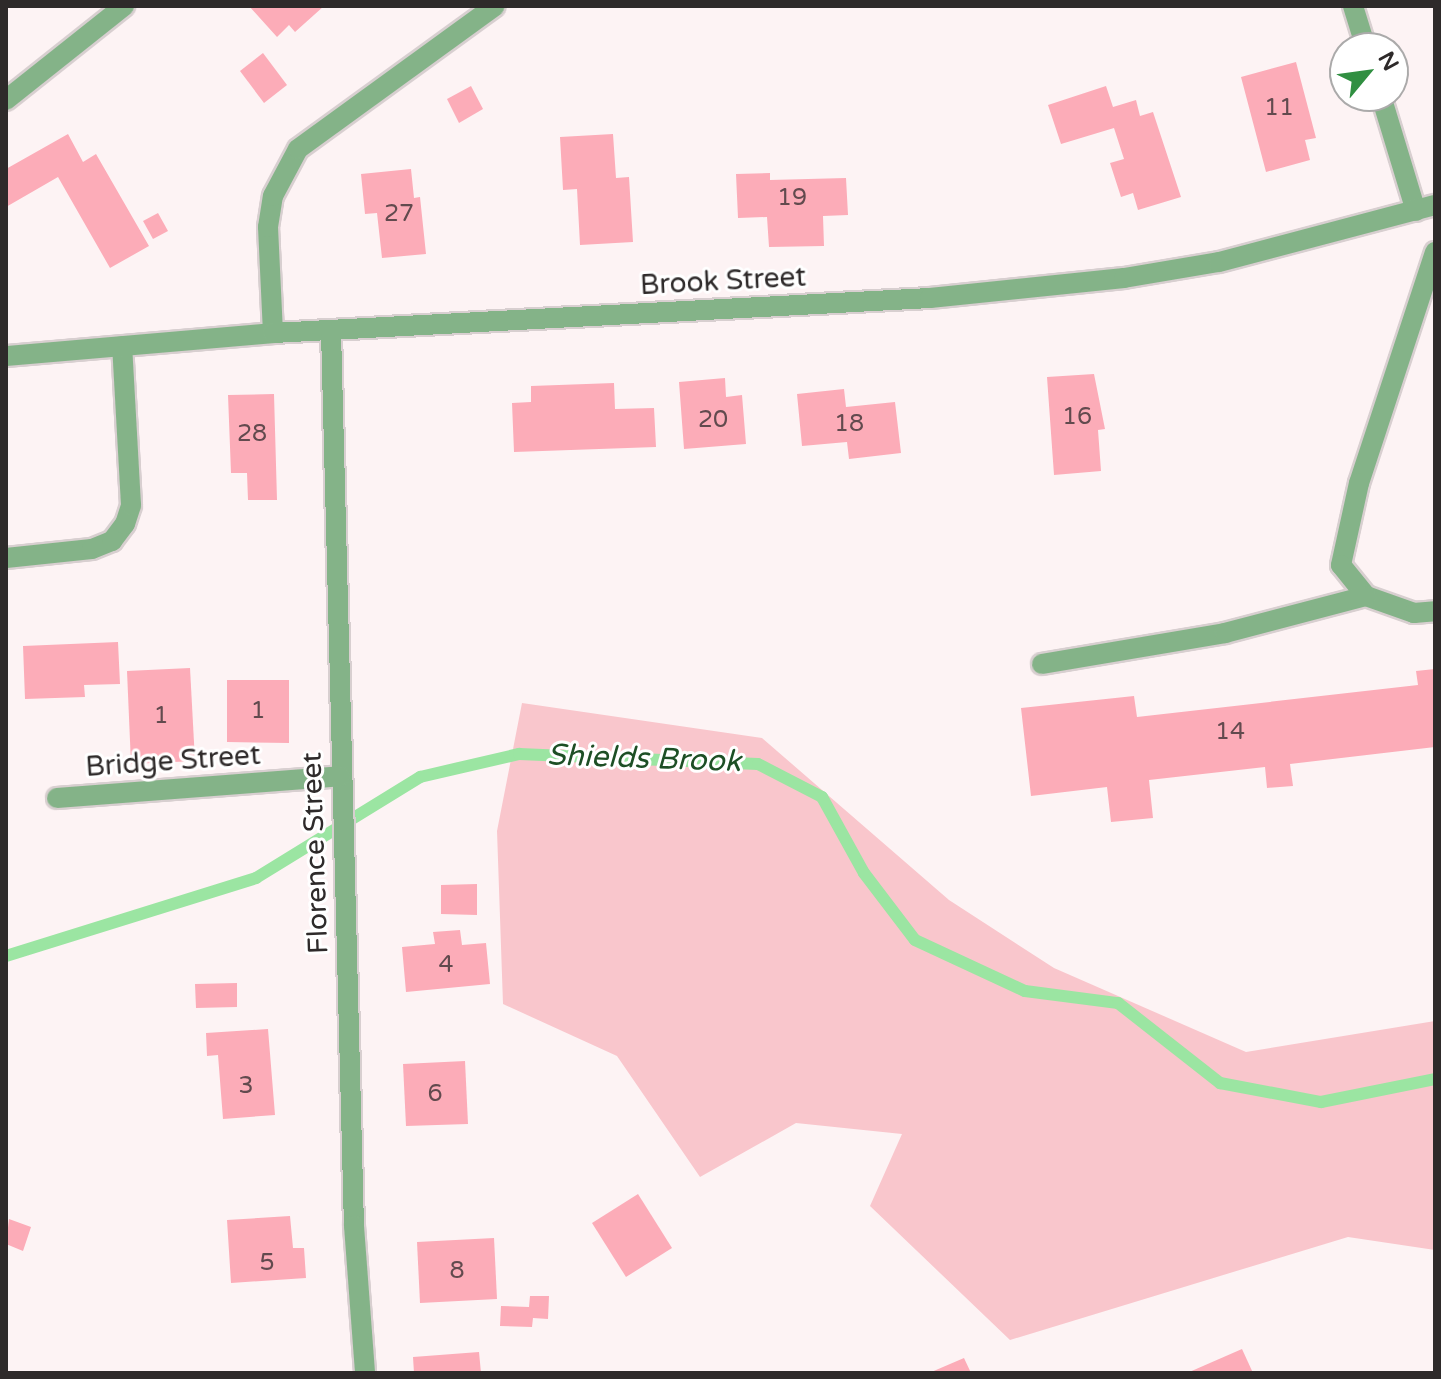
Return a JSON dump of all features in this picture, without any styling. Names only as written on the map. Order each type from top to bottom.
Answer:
[{"type":"street","points":[[6,100],[124,6]]},
{"type":"street","points":[[273,333],[268,227],[273,196],[298,149],[495,6]]},
{"type":"street","points":[[1353,6],[1361,32]]},
{"type":"street","points":[[1388,112],[1429,211]]},
{"type":"street","name":"Brook Street","points":[[6,356],[273,333],[930,298],[1124,278],[1233,259],[1429,211]]},
{"type":"street","points":[[1435,252],[1363,469],[1341,565],[1366,596],[1414,613],[1435,611]]},
{"type":"street","name":"Florence Street","points":[[331,331],[340,776],[354,1226],[365,1373]]},
{"type":"street","points":[[6,558],[92,549],[112,541],[125,524],[131,505],[122,346]]},
{"type":"street","points":[[1042,664],[1225,633],[1366,596]]},
{"type":"street","name":"Bridge Street","points":[[57,798],[340,776]]},
{"type":"shaded area","points":[[522,703],[762,738],[949,900],[1054,968],[1246,1052],[1435,1021],[1435,1250],[1348,1237],[1010,1340],[870,1206],[902,1134],[796,1123],[700,1177],[617,1056],[503,1004],[497,831]]},
{"type":"building","points":[[249,6],[324,6],[295,32],[289,25],[277,37]]},
{"type":"building","points":[[263,53],[287,85],[264,103],[240,71]]},
{"type":"building","points":[[1296,62],[1316,138],[1305,140],[1310,160],[1266,172],[1241,77]]},
{"type":"building","points":[[471,86],[483,109],[459,123],[447,99]]},
{"type":"building","points":[[1106,86],[1113,107],[1136,100],[1140,116],[1153,112],[1181,197],[1138,210],[1133,193],[1121,197],[1110,163],[1124,159],[1114,128],[1061,144],[1048,105]]},
{"type":"building","points":[[68,134],[83,162],[96,154],[149,246],[110,268],[58,177],[6,207],[6,169]]},
{"type":"building","points":[[613,134],[616,178],[629,177],[633,242],[580,245],[577,189],[563,190],[560,137]]},
{"type":"building","points":[[411,169],[414,198],[420,197],[426,254],[382,258],[377,213],[365,214],[361,174]]},
{"type":"building","points":[[770,173],[770,180],[846,178],[848,215],[823,216],[824,246],[769,247],[767,217],[738,218],[736,174]]},
{"type":"building","points":[[158,213],[168,231],[153,239],[143,221]]},
{"type":"building","points":[[1094,374],[1105,429],[1098,430],[1101,471],[1054,475],[1047,377]]},
{"type":"building","points":[[725,378],[726,397],[742,395],[746,444],[684,449],[679,382]]},
{"type":"building","points":[[614,383],[615,409],[654,408],[656,447],[514,452],[512,403],[531,402],[531,386]]},
{"type":"building","points":[[844,389],[846,407],[895,402],[901,453],[849,459],[847,442],[802,446],[797,394]]},
{"type":"building","points":[[274,394],[277,500],[248,500],[247,473],[231,473],[228,395]]},
{"type":"building","points":[[118,642],[120,684],[84,685],[85,697],[25,699],[23,646]]},
{"type":"building","points":[[190,668],[195,761],[131,764],[127,671]]},
{"type":"building","points":[[1435,669],[1435,747],[1290,764],[1293,786],[1267,788],[1265,767],[1149,780],[1153,818],[1111,822],[1107,787],[1031,796],[1021,708],[1134,696],[1137,717],[1418,685],[1416,671]]},
{"type":"building","points":[[227,680],[289,680],[289,743],[227,742]]},
{"type":"building","points":[[477,884],[477,915],[441,914],[441,885]]},
{"type":"building","points":[[460,930],[462,945],[486,943],[490,984],[406,992],[402,947],[435,944],[433,932]]},
{"type":"building","points":[[237,983],[237,1007],[196,1008],[195,984]]},
{"type":"building","points":[[268,1029],[275,1115],[223,1119],[218,1055],[207,1056],[206,1033]]},
{"type":"building","points":[[465,1061],[468,1124],[406,1126],[403,1064]]},
{"type":"building","points":[[638,1194],[672,1248],[626,1277],[592,1223]]},
{"type":"building","points":[[290,1216],[293,1248],[304,1248],[306,1278],[231,1283],[227,1220]]},
{"type":"building","points":[[9,1219],[31,1227],[23,1251],[6,1244]]},
{"type":"building","points":[[494,1238],[497,1299],[420,1303],[417,1242]]},
{"type":"building","points":[[530,1296],[549,1296],[548,1319],[533,1318],[532,1327],[500,1326],[501,1306],[529,1307]]},
{"type":"building","points":[[1242,1349],[1253,1373],[1187,1373]]},
{"type":"building","points":[[479,1352],[481,1373],[414,1373],[413,1357]]},
{"type":"building","points":[[964,1358],[971,1373],[929,1373]]},
{"type":"waterway","name":"Shields Brook","points":[[6,956],[256,878],[420,777],[519,754],[758,764],[822,797],[864,873],[915,940],[1025,991],[1118,1003],[1220,1083],[1321,1102],[1435,1079]]}]
